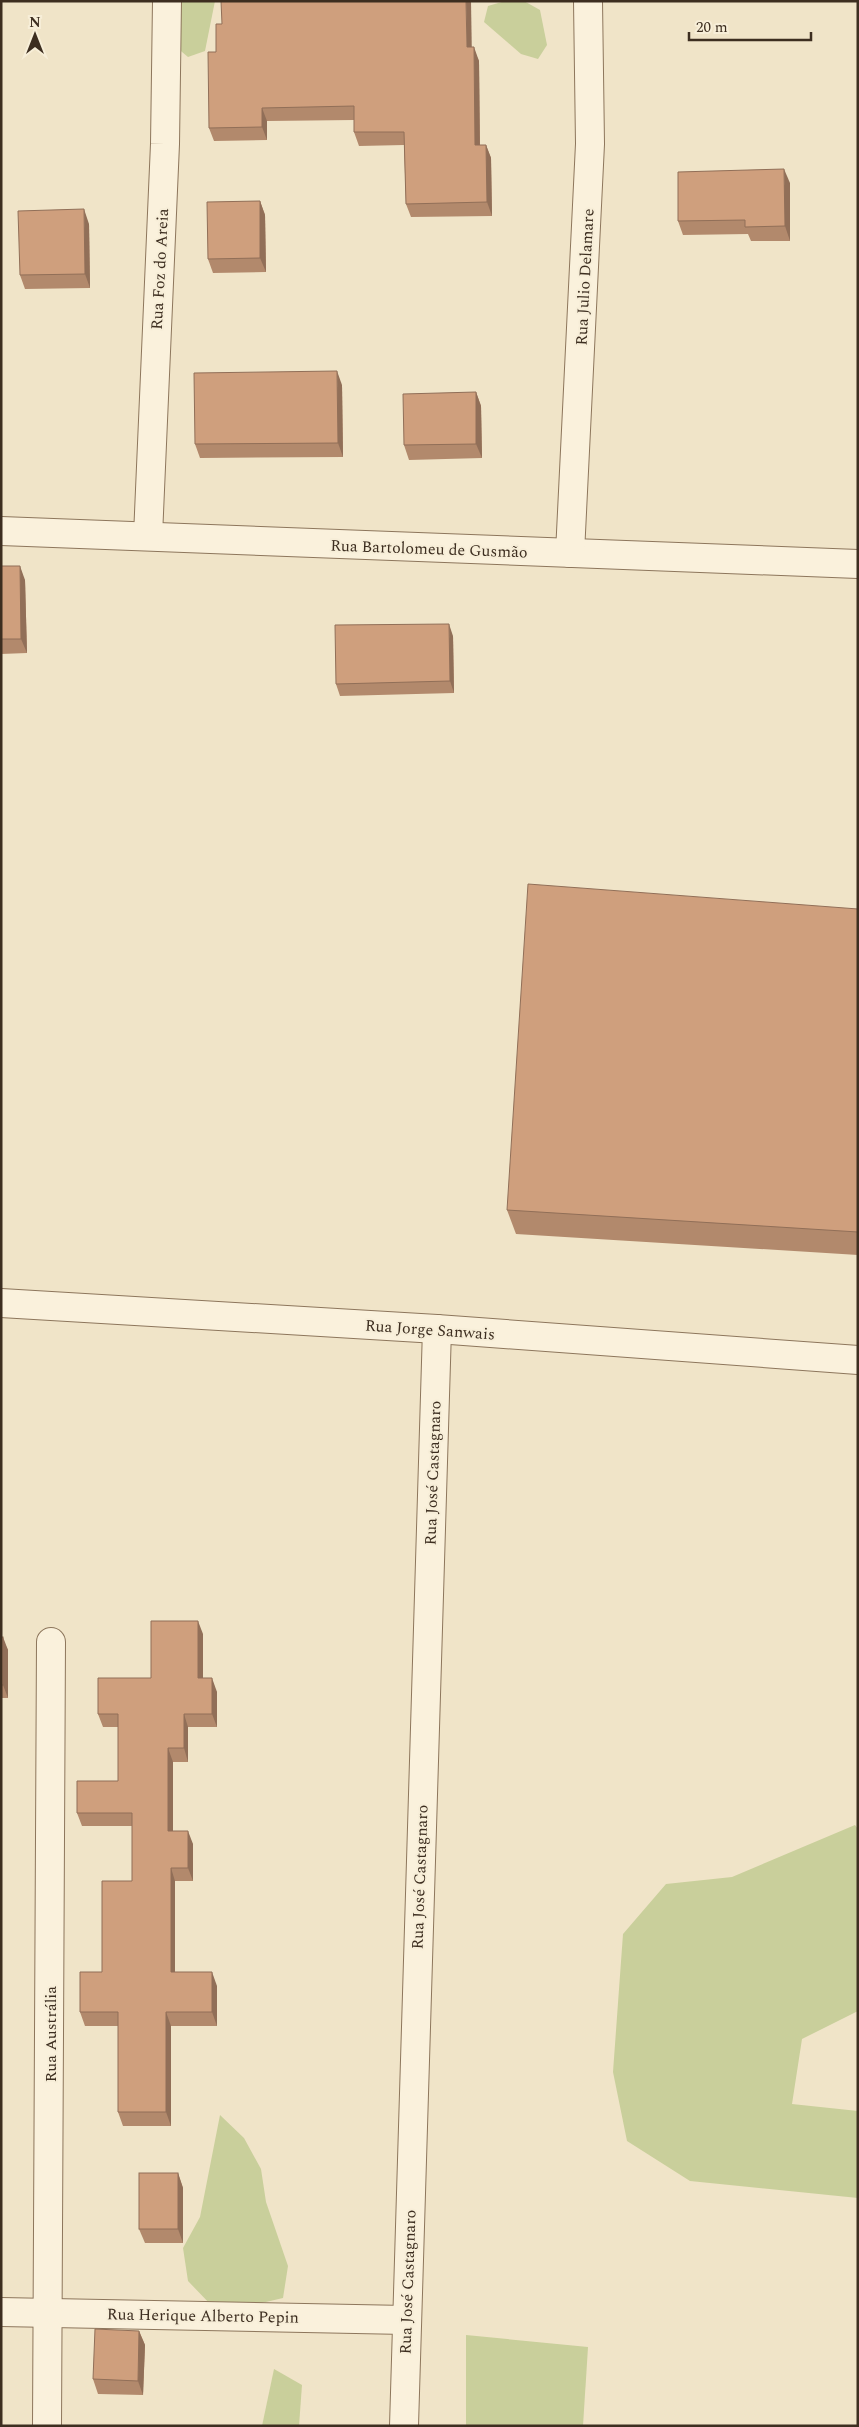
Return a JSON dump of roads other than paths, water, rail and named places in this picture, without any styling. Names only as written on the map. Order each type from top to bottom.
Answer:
[{"type":"street","name":"Rua Foz do Areia","points":[[148,536],[165,144],[167,1]]},
{"type":"street","name":"Rua Julio Delamare","points":[[570,554],[590,144],[588,1]]},
{"type":"street","name":"Rua Bartolomeu de Gusmão","points":[[1,531],[858,564]]},
{"type":"street","name":"Rua Jorge Sanwais","points":[[1,1303],[436,1329],[858,1360]]},
{"type":"street","name":"Rua José Castagnaro","points":[[404,2426],[436,1329]]},
{"type":"street","name":"Rua Austrália","points":[[48,2426],[51,1642]]},
{"type":"street","name":"Rua Herique Alberto Pepin","points":[[1,2312],[406,2320]]}]
